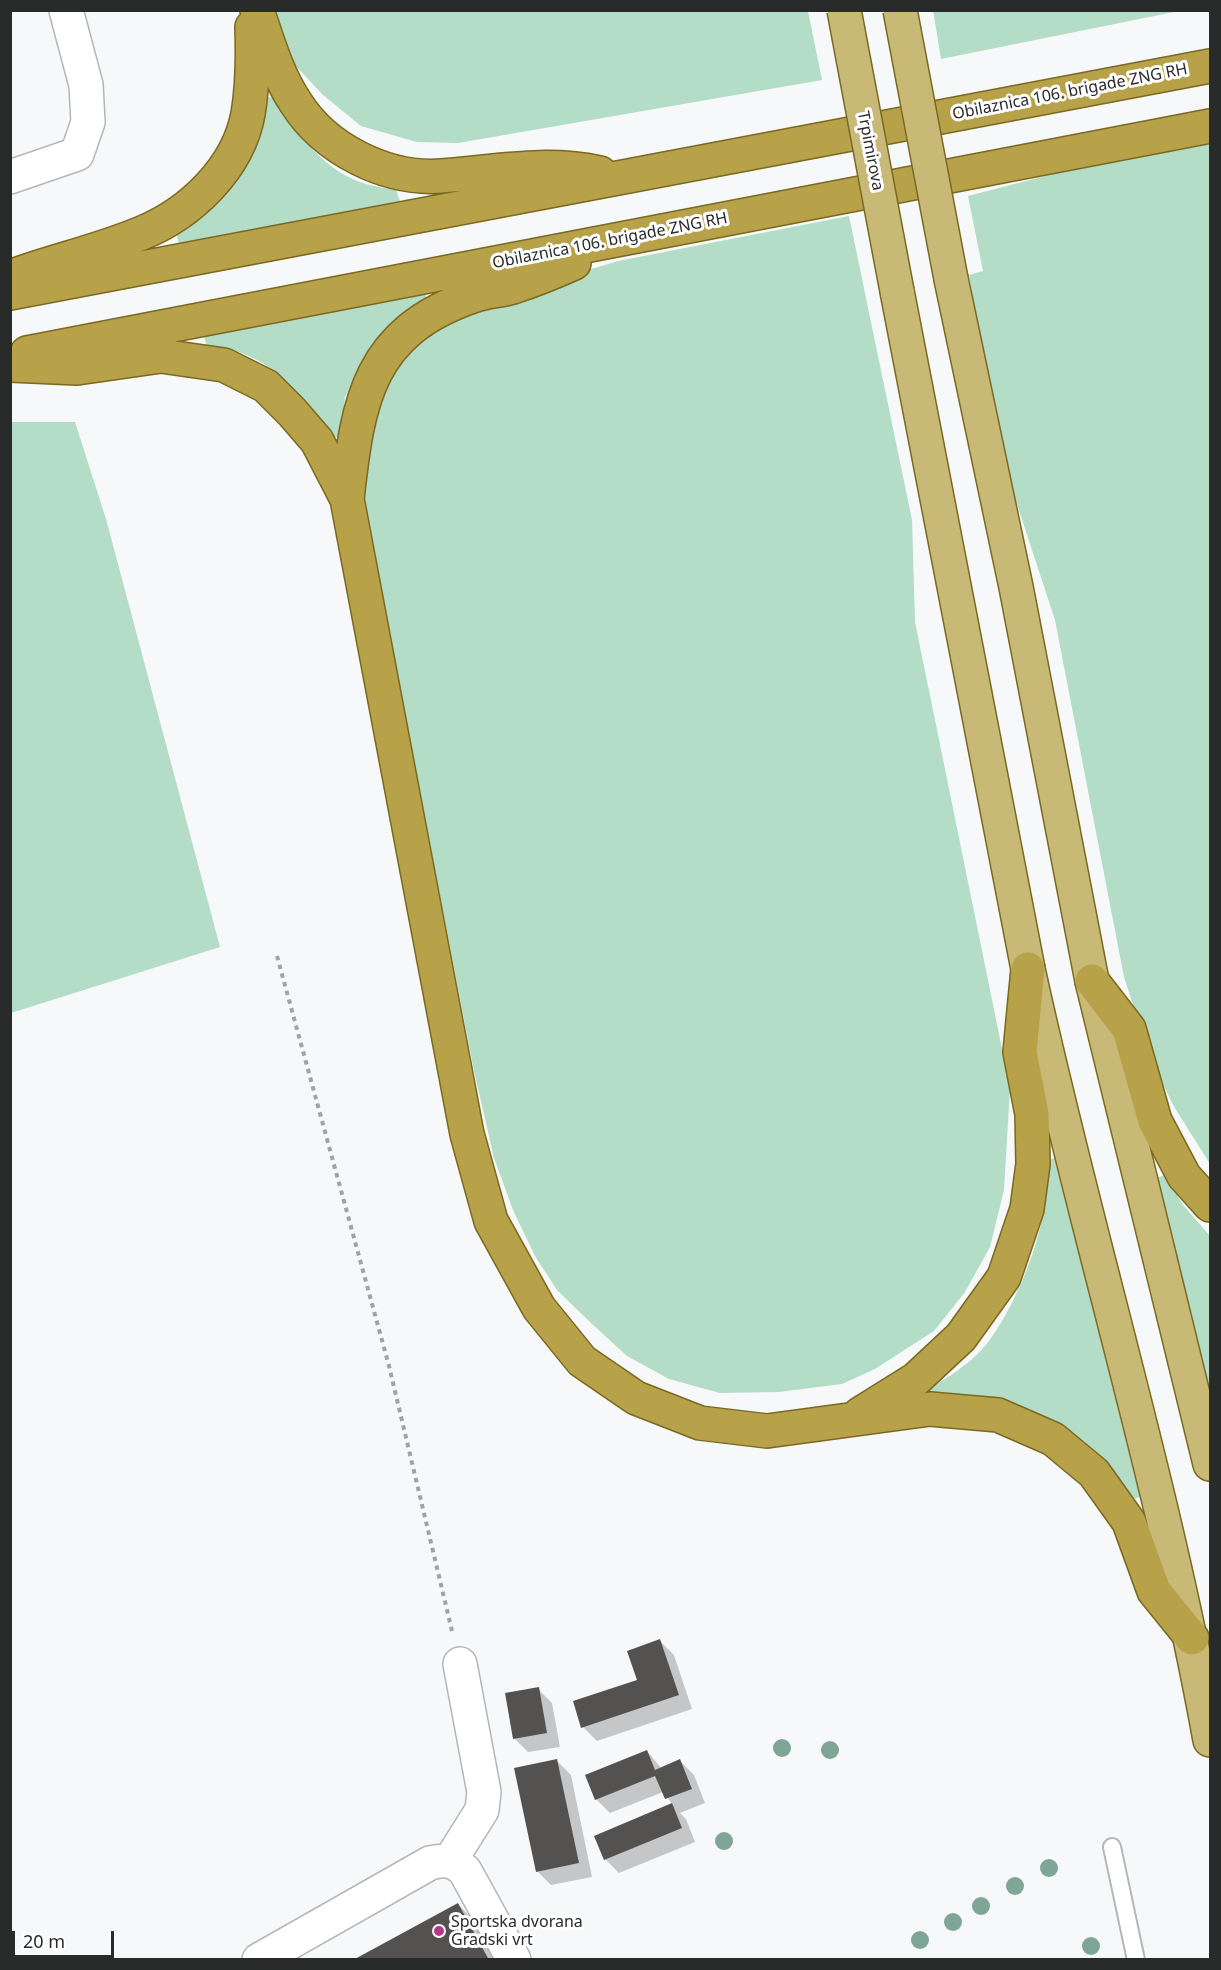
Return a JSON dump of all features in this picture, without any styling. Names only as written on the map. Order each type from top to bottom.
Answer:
[{"type":"highway","points":[[10,277],[142,233],[177,214],[210,187],[233,155],[247,117],[253,74],[251,10]]},
{"type":"highway","points":[[257,10],[276,65],[296,104],[316,129],[352,155],[391,171],[438,176],[545,166],[577,168],[622,178]]},
{"type":"highway","name":"Obilaznica 106. brigade ZNG RH","points":[[10,293],[1210,66]]},
{"type":"highway","name":"Obilaznica 106. brigade ZNG RH","points":[[10,356],[1210,126]]},
{"type":"highway","points":[[347,499],[354,438],[364,395],[381,359],[405,334],[440,311],[473,296],[513,287],[571,264],[625,238]]},
{"type":"highway","points":[[10,365],[77,368],[161,356],[224,365],[266,386],[317,441],[347,499],[467,1134],[492,1221],[538,1308],[582,1361],[636,1398],[700,1423],[767,1431],[930,1409],[998,1415],[1053,1439],[1094,1473],[1129,1522],[1154,1591],[1192,1638]]},
{"type":"highway","points":[[854,1418],[916,1379],[962,1337],[1004,1277],[1027,1209],[1033,1164],[1032,1114],[1020,1052],[1028,969]]},
{"type":"highway","points":[[1092,981],[1129,1029],[1155,1121],[1184,1176],[1210,1205]]},
{"type":"main road","name":"Trpimirova","points":[[844,10],[1028,969],[1052,1078],[1192,1638],[1210,1740]]},
{"type":"main road","points":[[900,10],[951,279],[1016,586],[1092,981],[1210,1464]]},
{"type":"street","points":[[10,177],[77,154],[88,122],[86,85],[66,10]]},
{"type":"street","points":[[450,1861],[482,1810],[484,1792],[460,1664]]},
{"type":"street","points":[[259,1959],[430,1863],[450,1861],[465,1871],[514,1959]]},
{"type":"lane","points":[[1112,1847],[1136,1959]]},
{"type":"path","points":[[277,956],[386,1355],[460,1664]]},
{"type":"green space","points":[[933,10],[1179,10],[1179,11],[941,59]]},
{"type":"green space","points":[[275,11],[808,11],[822,80],[458,143],[417,142],[361,126],[323,95],[293,63]]},
{"type":"green space","points":[[275,97],[300,135],[321,158],[346,176],[360,182],[396,190],[400,201],[179,244],[176,232],[214,206],[227,193],[244,161],[263,98]]},
{"type":"green space","points":[[1210,144],[1210,1164],[1173,1105],[1150,1056],[1124,977],[1055,620],[1012,489],[995,421],[969,275],[983,271],[968,196],[1053,174]]},
{"type":"green space","points":[[849,216],[912,520],[915,622],[1010,1088],[1004,1190],[990,1247],[965,1292],[934,1331],[875,1369],[842,1384],[779,1392],[720,1393],[669,1379],[627,1356],[557,1290],[535,1256],[513,1210],[494,1158],[474,1071],[365,508],[361,474],[385,372],[410,343],[469,306],[618,261]]},
{"type":"green space","points":[[424,290],[428,302],[400,316],[378,338],[359,368],[345,397],[341,436],[330,438],[304,401],[271,368],[240,352],[207,346],[203,334]]},
{"type":"green space","points":[[11,422],[75,422],[106,519],[220,947],[11,1013]]},
{"type":"green space","points":[[1055,1157],[1140,1497],[1130,1500],[1109,1468],[915,1397],[970,1361],[985,1346],[1005,1316],[1036,1243],[1045,1202],[1047,1162]]},
{"type":"green space","points":[[1165,1175],[1183,1205],[1210,1236],[1210,1404],[1154,1179]]},
{"type":"building","points":[[660,1639],[679,1695],[581,1728],[573,1701],[637,1680],[627,1651]]},
{"type":"building","points":[[539,1687],[547,1733],[513,1739],[505,1693]]},
{"type":"building","points":[[647,1750],[655,1770],[680,1759],[692,1789],[665,1799],[655,1776],[595,1800],[585,1775]]},
{"type":"building","points":[[557,1759],[579,1863],[536,1872],[514,1768]]},
{"type":"building","points":[[672,1803],[682,1828],[604,1860],[594,1836]]},
{"type":"building","name":"Sportska dvorana Gradski vrt","points":[[458,1903],[489,1960],[353,1960]]},
{"type":"place","name":"Sportska dvorana Gradski vrt","points":[[439,1931]]}]
